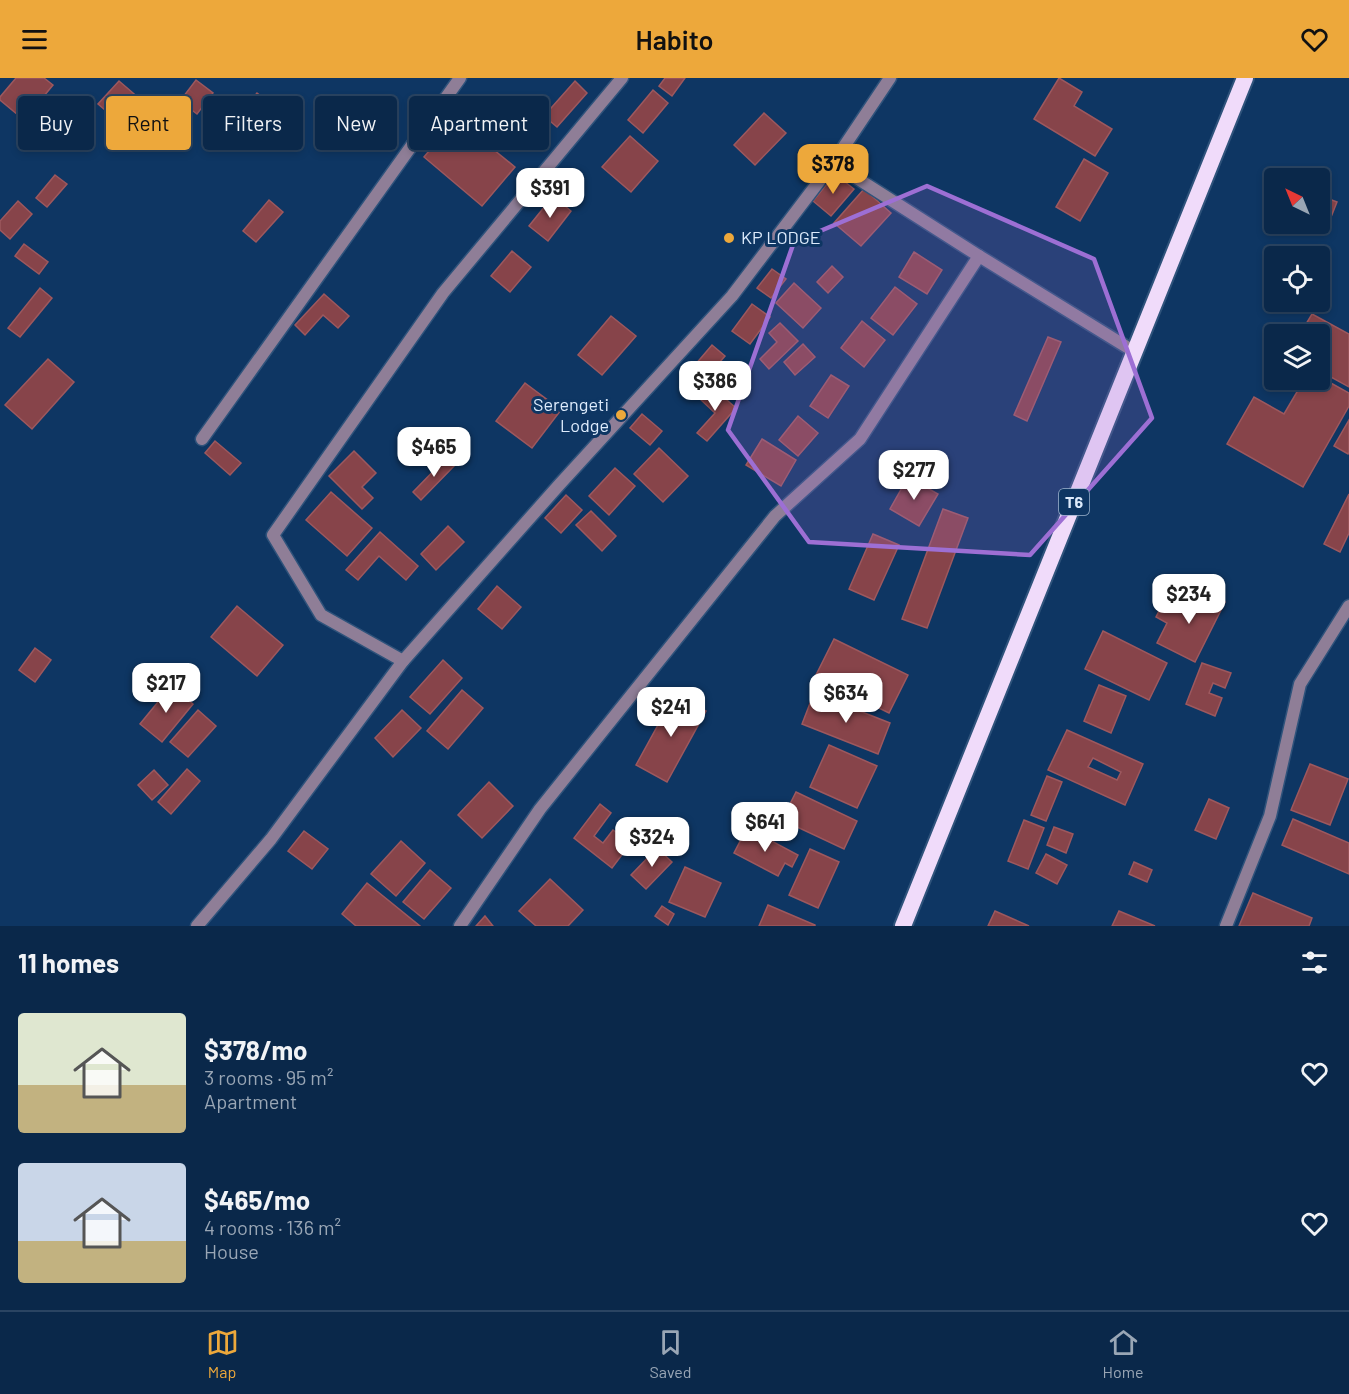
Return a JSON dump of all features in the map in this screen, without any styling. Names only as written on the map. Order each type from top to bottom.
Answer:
[{"type":"highway","name":"T6","points":[[903,926],[1245,78]]},
{"type":"street","points":[[202,439],[460,78]]},
{"type":"street","points":[[403,661],[321,615],[273,535],[443,293],[622,78]]},
{"type":"street","points":[[198,926],[271,839],[403,661],[559,485],[732,296],[833,163],[890,78]]},
{"type":"street","points":[[833,163],[1135,352]]},
{"type":"street","points":[[460,926],[540,809],[775,516],[860,440],[979,256]]},
{"type":"street","points":[[1226,926],[1270,816],[1300,684],[1349,606]]},
{"type":"highlighted area","points":[[927,186],[1094,259],[1152,418],[1030,555],[809,542],[728,430],[794,242]]},
{"type":"building","points":[[16,78],[44,78],[53,85],[44,96],[18,96],[18,115],[0,100]]},
{"type":"building","points":[[665,78],[685,78],[672,96],[659,86]]},
{"type":"building","points":[[1059,78],[1082,92],[1074,106],[1112,129],[1095,156],[1034,119]]},
{"type":"building","points":[[196,80],[213,93],[211,96],[203,96],[203,106],[197,114],[191,109],[191,96],[184,96]]},
{"type":"building","points":[[119,81],[136,96],[106,96],[106,111],[98,104]]},
{"type":"building","points":[[575,81],[587,93],[557,127],[549,120],[549,110]]},
{"type":"building","points":[[653,90],[668,103],[643,133],[628,120]]},
{"type":"building","points":[[764,113],[786,133],[755,165],[734,145]]},
{"type":"building","points":[[630,136],[658,161],[631,192],[602,167]]},
{"type":"building","points":[[430,150],[494,150],[515,167],[482,206],[424,157]]},
{"type":"building","points":[[1084,159],[1108,173],[1080,221],[1056,207]]},
{"type":"building","points":[[835,174],[854,189],[831,216],[813,201]]},
{"type":"building","points":[[55,175],[67,184],[47,207],[36,198]]},
{"type":"building","points":[[864,189],[891,213],[861,246],[834,223]]},
{"type":"building","points":[[553,196],[571,211],[548,241],[529,226]]},
{"type":"building","points":[[1330,199],[1337,202],[1330,220]]},
{"type":"building","points":[[269,200],[283,212],[256,242],[243,231]]},
{"type":"building","points":[[18,201],[32,214],[10,239],[0,230],[0,221]]},
{"type":"building","points":[[24,244],[48,262],[39,274],[15,256]]},
{"type":"building","points":[[512,251],[531,267],[510,292],[491,276]]},
{"type":"building","points":[[914,252],[942,270],[927,294],[899,277]]},
{"type":"building","points":[[832,266],[843,277],[828,293],[817,282]]},
{"type":"building","points":[[772,269],[786,279],[771,298],[757,288]]},
{"type":"building","points":[[794,283],[821,308],[803,328],[776,303]]},
{"type":"building","points":[[895,287],[917,304],[893,335],[871,318]]},
{"type":"building","points":[[40,288],[52,298],[20,337],[8,328]]},
{"type":"building","points":[[324,294],[349,316],[338,328],[323,315],[305,335],[295,325]]},
{"type":"building","points":[[752,304],[770,317],[750,344],[732,331]]},
{"type":"building","points":[[1312,314],[1349,334],[1349,387],[1330,377],[1330,324],[1306,324]]},
{"type":"building","points":[[611,316],[636,336],[602,375],[578,355]]},
{"type":"building","points":[[862,321],[885,340],[864,367],[841,348]]},
{"type":"building","points":[[780,323],[798,341],[769,369],[760,359],[777,342],[769,333]]},
{"type":"building","points":[[1048,337],[1061,342],[1027,421],[1014,415]]},
{"type":"building","points":[[803,344],[815,357],[795,375],[784,362]]},
{"type":"building","points":[[712,345],[725,356],[702,383],[689,372]]},
{"type":"building","points":[[48,359],[74,382],[32,429],[5,405]]},
{"type":"building","points":[[831,375],[849,386],[828,418],[810,406]]},
{"type":"building","points":[[525,383],[561,410],[532,448],[496,421]]},
{"type":"building","points":[[1330,383],[1349,393],[1349,406],[1303,487],[1227,444],[1254,397],[1284,414],[1298,390],[1330,390]]},
{"type":"building","points":[[711,386],[736,408],[707,441],[697,433],[715,413],[700,399]]},
{"type":"building","points":[[642,414],[662,431],[650,445],[630,428]]},
{"type":"building","points":[[798,416],[818,433],[798,456],[779,440]]},
{"type":"building","points":[[1349,420],[1349,452],[1348,454],[1334,446]]},
{"type":"building","points":[[762,439],[796,460],[781,486],[746,465]]},
{"type":"building","points":[[215,441],[241,463],[230,475],[205,453]]},
{"type":"building","points":[[659,448],[688,476],[663,502],[634,474]]},
{"type":"building","points":[[354,451],[376,473],[362,487],[373,498],[362,509],[329,476]]},
{"type":"building","points":[[448,456],[456,464],[421,500],[413,492]]},
{"type":"building","points":[[615,468],[635,486],[609,515],[589,496]]},
{"type":"building","points":[[908,477],[938,494],[919,526],[890,509]]},
{"type":"building","points":[[331,492],[372,528],[347,556],[306,520]]},
{"type":"building","points":[[1349,494],[1349,533],[1340,552],[1324,544]]},
{"type":"building","points":[[566,495],[582,510],[561,533],[545,518]]},
{"type":"building","points":[[943,509],[968,518],[927,628],[902,619]]},
{"type":"building","points":[[591,511],[616,536],[602,551],[576,525]]},
{"type":"building","points":[[448,526],[464,542],[436,570],[421,554]]},
{"type":"building","points":[[380,532],[418,566],[406,580],[379,556],[358,580],[346,570]]},
{"type":"building","points":[[873,534],[899,545],[874,600],[849,589]]},
{"type":"building","points":[[497,586],[521,607],[502,629],[478,609]]},
{"type":"building","points":[[1202,591],[1225,602],[1195,662],[1157,643],[1167,623],[1156,617],[1165,599],[1192,612]]},
{"type":"building","points":[[237,606],[283,645],[257,676],[211,637]]},
{"type":"building","points":[[1103,631],[1167,663],[1149,700],[1085,669]]},
{"type":"building","points":[[834,639],[908,675],[889,713],[815,677]]},
{"type":"building","points":[[35,648],[51,660],[35,682],[19,670]]},
{"type":"building","points":[[443,660],[462,678],[430,714],[410,697]]},
{"type":"building","points":[[1202,663],[1231,673],[1225,688],[1213,683],[1209,693],[1222,698],[1215,716],[1186,704]]},
{"type":"building","points":[[1099,685],[1126,696],[1111,733],[1084,721]]},
{"type":"building","points":[[171,686],[193,704],[162,742],[140,724]]},
{"type":"building","points":[[462,690],[483,708],[448,749],[427,731]]},
{"type":"building","points":[[814,693],[890,723],[878,754],[802,724]]},
{"type":"building","points":[[675,694],[706,711],[667,782],[636,765]]},
{"type":"building","points":[[198,710],[216,726],[188,757],[170,742]]},
{"type":"building","points":[[402,710],[421,728],[393,757],[375,738]]},
{"type":"building","points":[[1067,730],[1143,764],[1125,805],[1048,770]],"holes":[[[1093,758],[1121,772],[1117,780],[1088,767]]]},
{"type":"building","points":[[829,745],[877,766],[857,808],[810,787]]},
{"type":"building","points":[[1310,764],[1348,779],[1330,825],[1291,810]]},
{"type":"building","points":[[187,769],[200,781],[171,814],[158,802]]},
{"type":"building","points":[[154,770],[168,785],[152,800],[138,785]]},
{"type":"building","points":[[1047,776],[1062,782],[1046,821],[1031,815]]},
{"type":"building","points":[[489,782],[513,806],[482,838],[458,815]]},
{"type":"building","points":[[796,792],[857,821],[844,849],[782,820]]},
{"type":"building","points":[[1209,799],[1229,808],[1216,839],[1195,830]]},
{"type":"building","points":[[600,804],[611,813],[594,836],[603,843],[613,830],[631,843],[612,868],[574,838]]},
{"type":"building","points":[[1293,819],[1349,843],[1349,874],[1282,845]]},
{"type":"building","points":[[1024,820],[1044,828],[1028,869],[1008,861]]},
{"type":"building","points":[[1054,827],[1073,834],[1066,853],[1047,845]]},
{"type":"building","points":[[747,828],[798,855],[792,867],[785,863],[778,876],[734,853]]},
{"type":"building","points":[[304,831],[328,849],[312,869],[288,851]]},
{"type":"building","points":[[401,841],[425,863],[396,896],[371,874]]},
{"type":"building","points":[[657,848],[672,862],[646,889],[631,875]]},
{"type":"building","points":[[810,849],[839,862],[818,908],[789,895]]},
{"type":"building","points":[[1046,854],[1067,865],[1057,884],[1036,873]]},
{"type":"building","points":[[1134,862],[1152,870],[1147,882],[1129,874]]},
{"type":"building","points":[[685,867],[721,883],[705,917],[669,902]]},
{"type":"building","points":[[430,870],[451,888],[424,919],[403,902]]},
{"type":"building","points":[[550,879],[583,910],[568,926],[536,926],[519,911]]},
{"type":"building","points":[[367,883],[420,926],[356,926],[342,914]]},
{"type":"building","points":[[1253,893],[1312,918],[1309,926],[1239,926]]},
{"type":"building","points":[[768,905],[815,925],[815,926],[759,926]]},
{"type":"building","points":[[662,906],[674,914],[668,925],[655,916]]},
{"type":"building","points":[[995,911],[1029,926],[988,926]]},
{"type":"building","points":[[1119,911],[1155,926],[1112,926]]},
{"type":"building","points":[[485,916],[493,926],[476,926]]},
{"type":"place","name":"KP LODGE","points":[[729,238]]},
{"type":"place","name":"Serengeti Lodge","points":[[621,415]]}]
